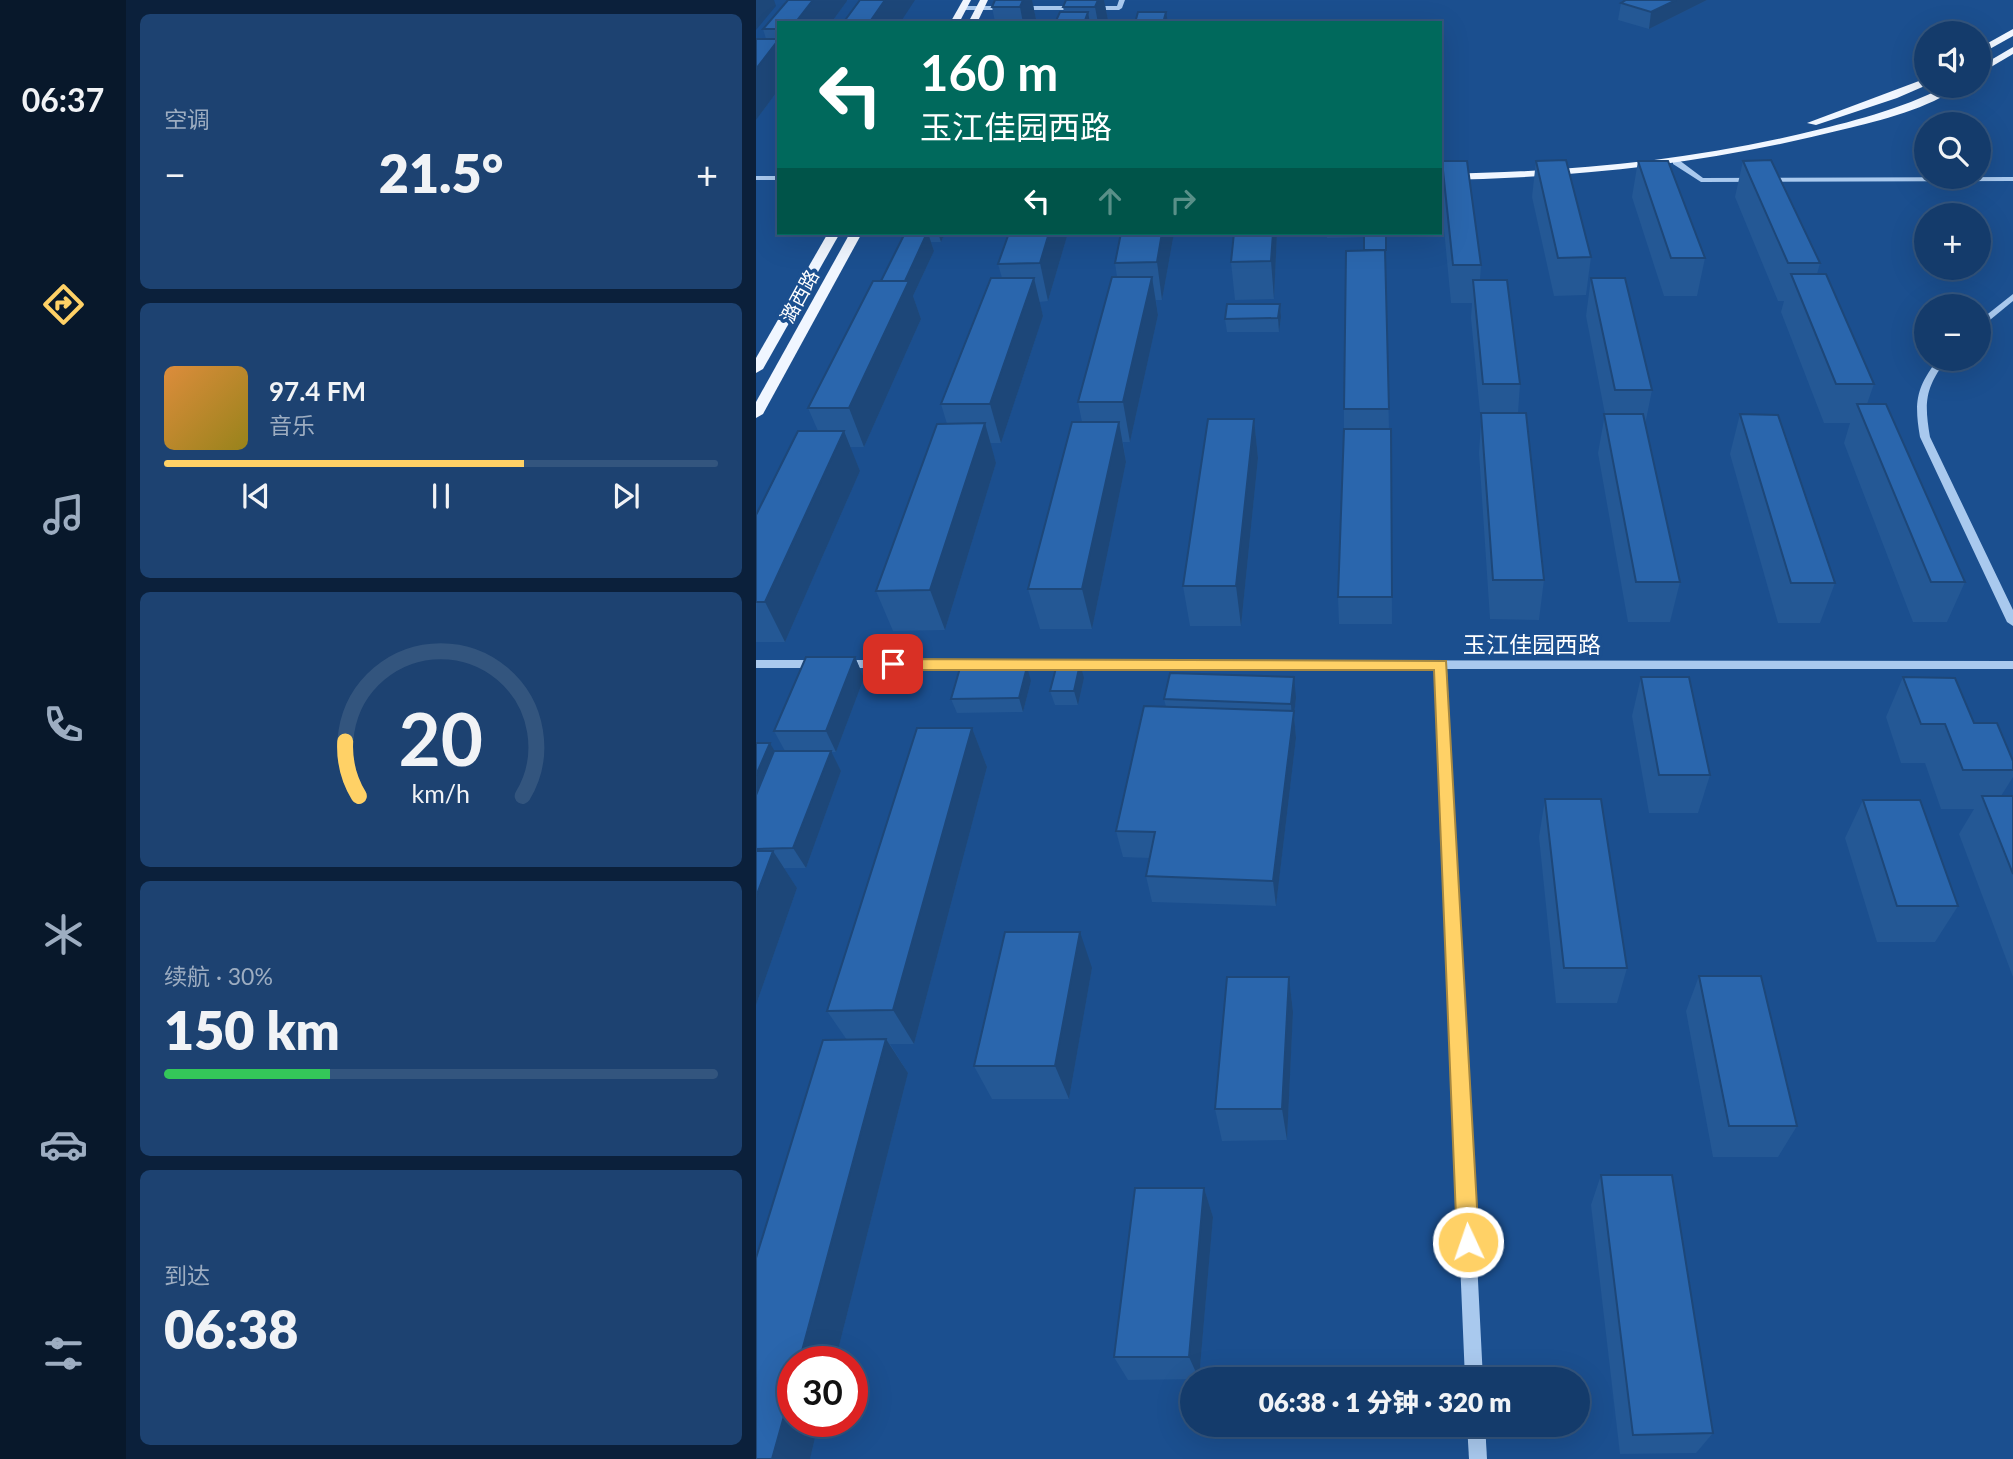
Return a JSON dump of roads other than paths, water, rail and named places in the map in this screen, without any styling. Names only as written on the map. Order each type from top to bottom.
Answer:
[{"type":"main road","points":[[955,21],[965,4]]},
{"type":"main road","points":[[973,21],[982,4]]},
{"type":"main road","points":[[1991,45],[2013,32]]},
{"type":"main road","points":[[1991,64],[2013,50]]},
{"type":"main road","points":[[1442,168],[1576,163],[1722,143],[1829,118],[1914,86]]},
{"type":"main road","points":[[1442,177],[1565,174],[1676,162],[1758,148],[1859,123],[1928,98]]},
{"type":"main road","name":"潞西路","points":[[756,369],[833,235]]},
{"type":"main road","name":"潞西路","points":[[756,414],[855,235]]},
{"type":"street","points":[[965,4],[1119,8],[1122,0]]},
{"type":"street","points":[[1676,162],[1701,180],[2013,179]]},
{"type":"street","points":[[756,178],[777,178]]},
{"type":"street","points":[[1991,316],[2013,297]]},
{"type":"street","points":[[1933,371],[1926,380],[1919,404],[1924,437],[2013,622]]},
{"type":"street","name":"玉江佳园西路","points":[[756,664],[2013,665]]},
{"type":"street","points":[[1441,665],[1473,1367]]},
{"type":"street","points":[[1477,1437],[1478,1459]]}]
